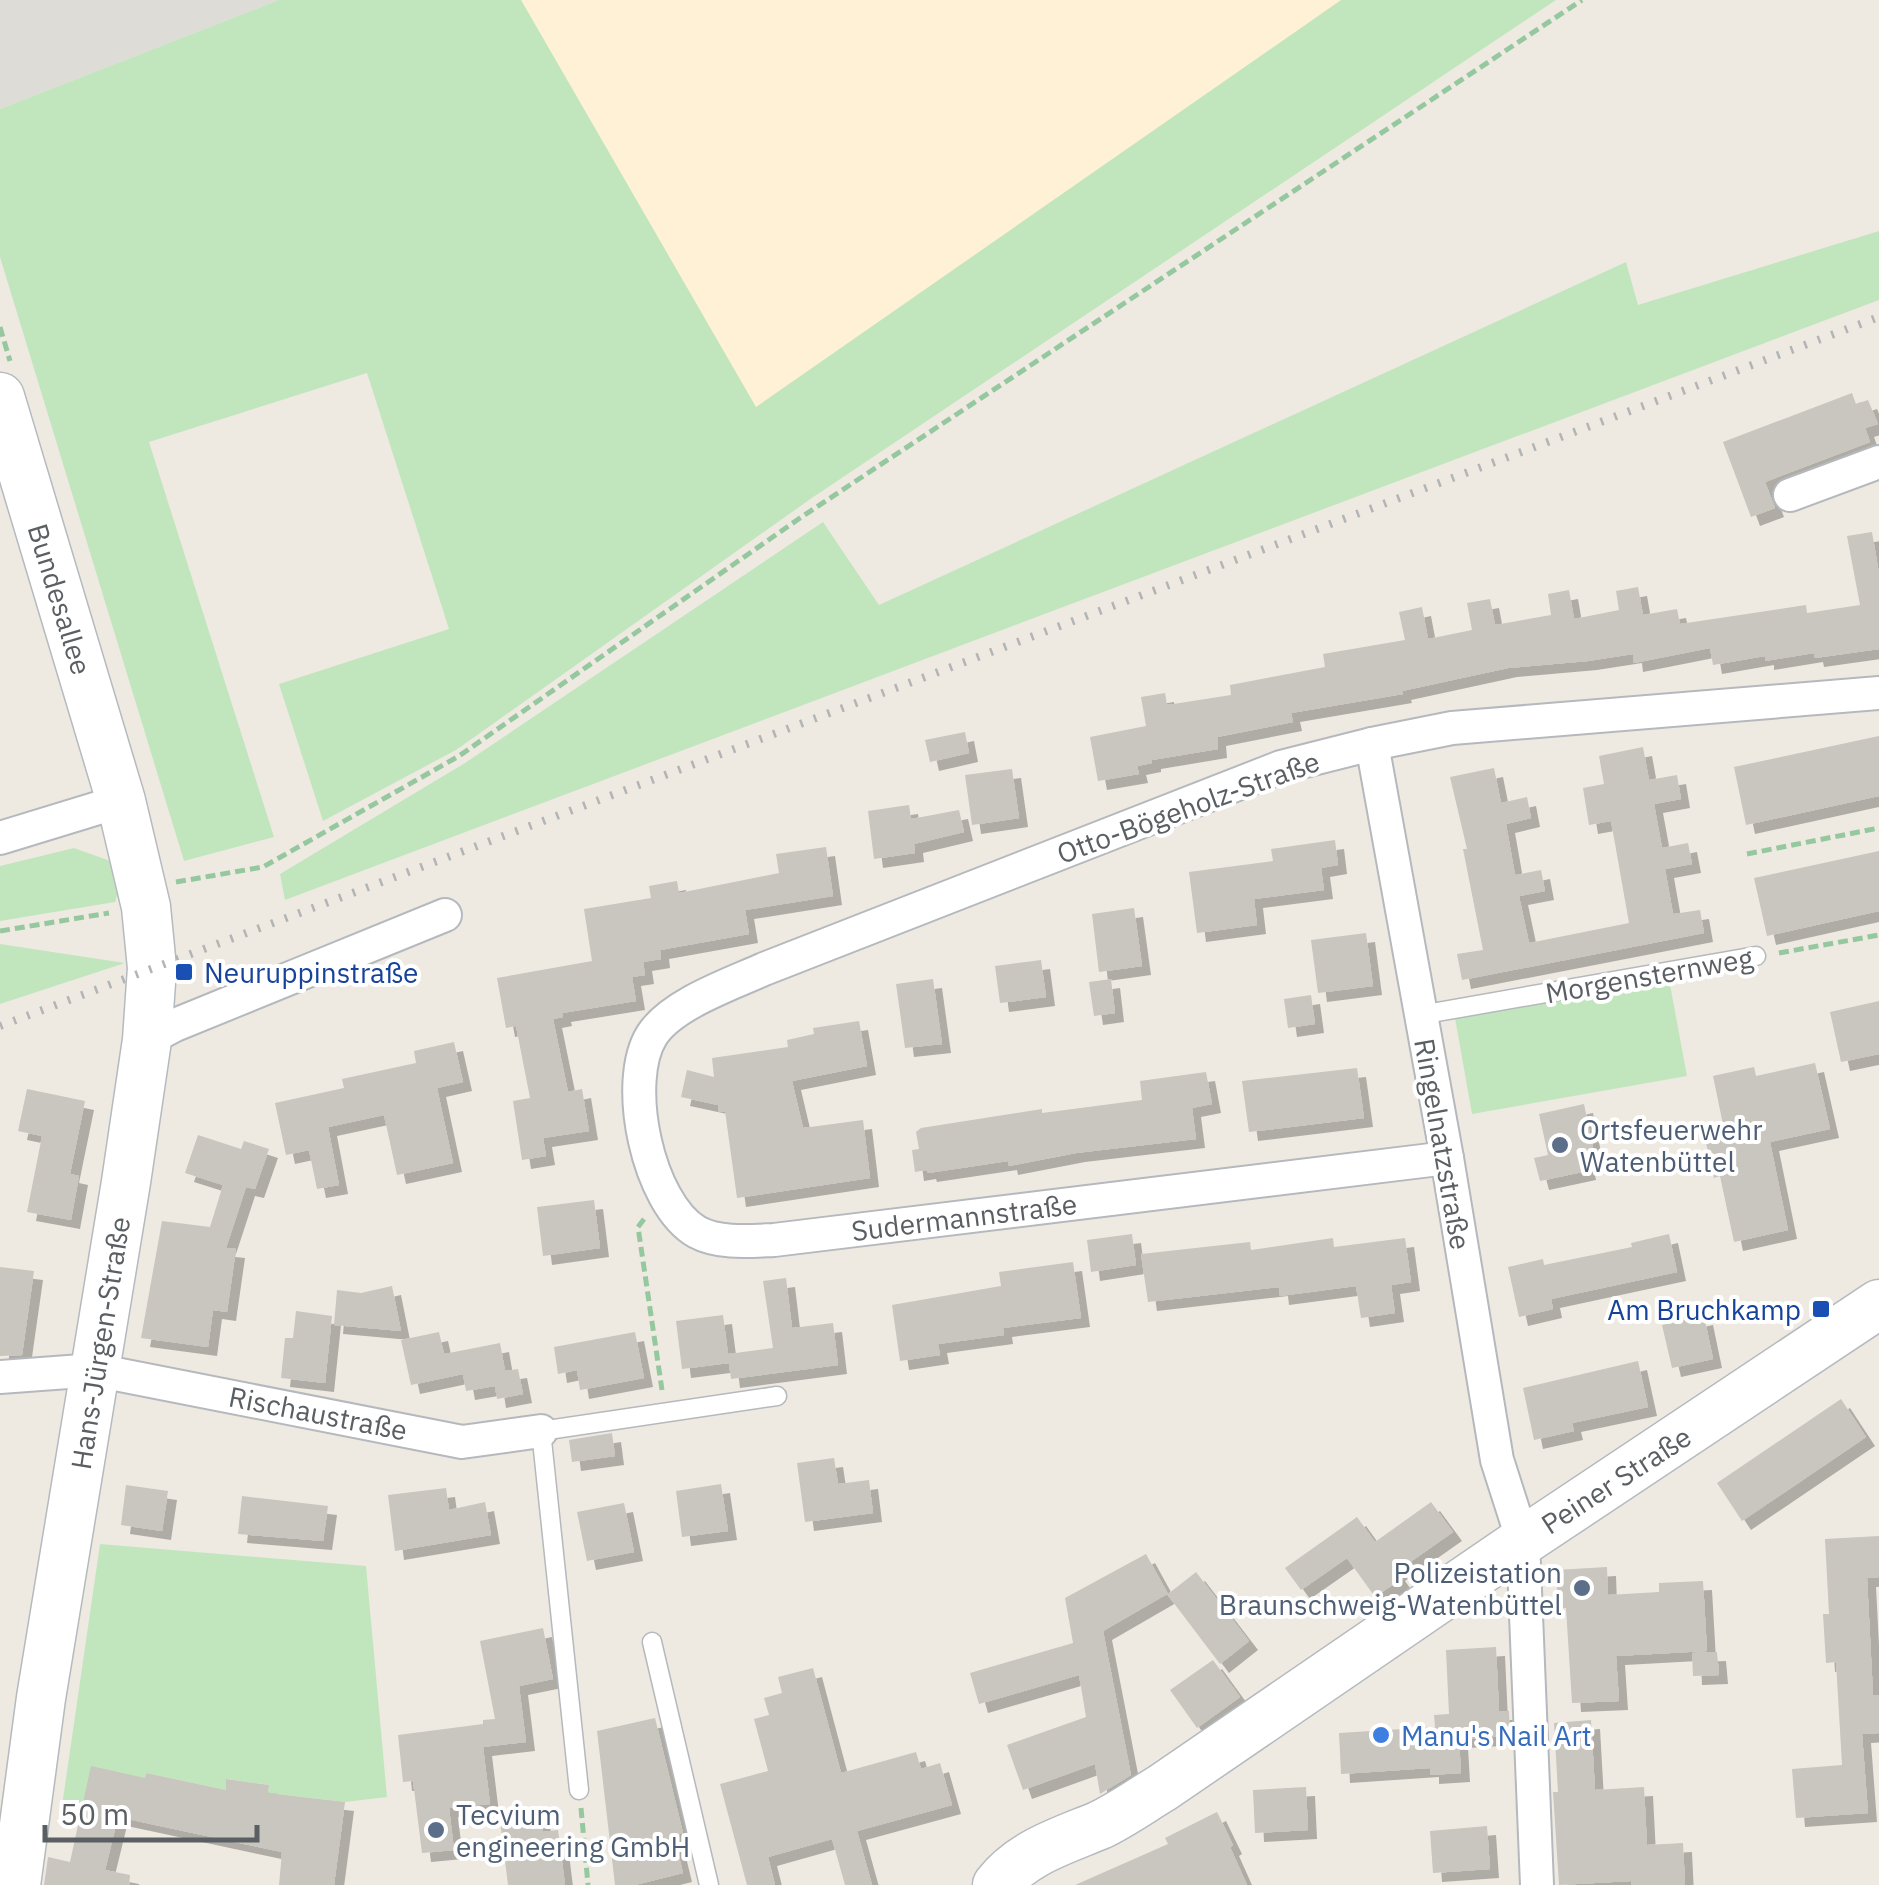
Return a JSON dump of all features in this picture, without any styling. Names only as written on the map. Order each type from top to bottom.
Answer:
[{"type":"main road","name":"Bundesallee","points":[[0,397],[121,802]]},
{"type":"main road","name":"Hans-Jürgen-Straße","points":[[16,1885],[41,1698],[147,1040],[156,895],[121,802]]},
{"type":"main road","name":"Peiner Straße","points":[[997,1885],[1010,1869],[1028,1857],[1104,1823],[1162,1788],[1879,1304]]},
{"type":"main road","name":"Peiner Straße","points":[[1046,1885],[1056,1868],[1104,1823]]},
{"type":"street","points":[[1790,495],[1879,462]]},
{"type":"street","name":"Otto-Bögeholz-Straße","points":[[652,1035],[690,1002],[764,969],[1281,767],[1452,728],[1879,693]]},
{"type":"street","name":"Ringelnatzstraße","points":[[1372,744],[1497,1460],[1523,1541],[1537,1885]]},
{"type":"street","points":[[0,838],[121,802]]},
{"type":"street","points":[[147,1040],[175,1025],[445,915]]},
{"type":"street","name":"Sudermannstraße","points":[[652,1035],[640,1071],[640,1100],[644,1142],[662,1196],[697,1232],[731,1241],[774,1240],[1447,1158]]},
{"type":"street","name":"Rischaustraße","points":[[0,1377],[95,1370],[462,1442],[541,1431]]},
{"type":"lane","name":"Morgensternweg","points":[[1420,1015],[1756,956]]},
{"type":"lane","name":"Rischaustraße","points":[[541,1431],[777,1396]]},
{"type":"lane","points":[[541,1431],[579,1790]]},
{"type":"lane","points":[[652,1642],[709,1885]]},
{"type":"path","points":[[0,931],[263,867],[459,756],[800,518],[1582,0]]},
{"type":"path","points":[[1747,854],[1879,828]]},
{"type":"path","name":"Morgensternweg","points":[[1756,956],[1879,935]]},
{"type":"path","points":[[662,1196],[638,1226],[666,1412]]},
{"type":"path","points":[[579,1790],[588,1885]]},
{"type":"shaded area","points":[[0,0],[279,0],[0,109]]},
{"type":"shaded area","points":[[521,0],[1556,0],[809,500]]},
{"type":"green space","points":[[279,0],[521,0],[756,407],[1341,0],[1556,0],[809,500],[456,750],[323,821],[279,684],[449,629],[367,373],[149,442],[274,837],[184,861],[0,257],[0,109]]},
{"type":"green space","points":[[1879,231],[1879,300],[285,900],[280,874],[465,763],[823,522],[879,605],[1626,262],[1638,305]]},
{"type":"green space","points":[[74,848],[116,863],[121,882],[115,902],[0,921],[0,866]]},
{"type":"green space","points":[[0,944],[125,963],[0,1004]]},
{"type":"green space","points":[[1669,979],[1687,1076],[1472,1114],[1455,1018]]},
{"type":"green space","points":[[100,1544],[366,1566],[387,1797],[345,1802],[268,1793],[269,1785],[227,1779],[226,1790],[146,1773],[136,1821],[62,1806]]},
{"type":"building","points":[[1852,393],[1856,404],[1868,400],[1878,424],[1865,428],[1870,442],[1765,482],[1775,508],[1751,517],[1723,442]]},
{"type":"building","points":[[1872,532],[1879,574],[1879,649],[1815,658],[1814,653],[1765,661],[1765,656],[1713,665],[1710,648],[1634,663],[1633,654],[1508,668],[1402,691],[1403,694],[1291,713],[1293,722],[1217,737],[1218,749],[1152,760],[1137,766],[1139,774],[1098,781],[1090,737],[1146,726],[1141,697],[1165,693],[1167,705],[1231,695],[1230,685],[1325,667],[1323,654],[1405,640],[1399,612],[1422,607],[1428,639],[1472,630],[1467,603],[1490,599],[1495,625],[1551,615],[1548,594],[1569,590],[1574,619],[1619,610],[1616,591],[1638,587],[1643,615],[1677,609],[1680,624],[1806,605],[1807,613],[1860,605],[1847,536]]},
{"type":"building","points":[[965,732],[969,753],[930,762],[925,740]]},
{"type":"building","points":[[1879,736],[1879,796],[1746,825],[1734,767]]},
{"type":"building","points":[[1643,747],[1649,780],[1677,775],[1681,799],[1654,804],[1662,848],[1688,843],[1692,864],[1665,869],[1673,914],[1700,910],[1704,933],[1462,980],[1457,954],[1483,950],[1463,849],[1467,849],[1450,777],[1494,768],[1501,803],[1527,797],[1531,818],[1506,824],[1515,875],[1541,870],[1545,891],[1519,896],[1529,943],[1629,923],[1611,821],[1589,825],[1583,788],[1604,784],[1599,756]]},
{"type":"building","points":[[1012,769],[1019,818],[972,825],[965,775]]},
{"type":"building","points":[[909,805],[911,819],[959,810],[964,832],[914,844],[915,853],[874,859],[868,811]]},
{"type":"building","points":[[1335,840],[1338,865],[1321,868],[1324,890],[1254,899],[1257,925],[1197,933],[1189,872],[1273,861],[1271,849]]},
{"type":"building","points":[[826,847],[833,896],[745,910],[749,934],[660,950],[661,959],[643,962],[645,975],[632,977],[636,1001],[562,1013],[563,1017],[553,1019],[568,1092],[582,1089],[589,1131],[543,1138],[546,1156],[522,1160],[513,1101],[530,1098],[516,1026],[506,1028],[497,978],[592,961],[584,909],[651,898],[649,886],[677,881],[679,893],[779,873],[776,854]]},
{"type":"building","points":[[1879,851],[1879,911],[1767,936],[1754,878]]},
{"type":"building","points":[[1134,908],[1142,966],[1099,972],[1092,914]]},
{"type":"building","points":[[1366,933],[1373,986],[1318,993],[1311,940]]},
{"type":"building","points":[[1041,960],[1046,997],[1000,1003],[995,966]]},
{"type":"building","points":[[933,979],[942,1044],[905,1048],[896,984]]},
{"type":"building","points":[[1111,979],[1115,1013],[1094,1016],[1089,982]]},
{"type":"building","points":[[1311,995],[1315,1024],[1288,1028],[1284,999]]},
{"type":"building","points":[[1879,1001],[1879,1054],[1841,1062],[1830,1012]]},
{"type":"building","points":[[859,1021],[867,1066],[792,1081],[803,1128],[863,1120],[870,1178],[737,1198],[725,1111],[719,1112],[718,1105],[681,1097],[687,1070],[714,1077],[712,1058],[788,1047],[787,1040],[814,1034],[813,1028]]},
{"type":"building","points":[[454,1042],[463,1082],[437,1088],[453,1163],[397,1175],[384,1115],[328,1127],[339,1185],[317,1189],[309,1150],[286,1155],[275,1103],[344,1088],[342,1079],[416,1063],[414,1051]]},
{"type":"building","points":[[1815,1063],[1830,1129],[1770,1142],[1788,1230],[1734,1242],[1720,1176],[1714,1178],[1706,1143],[1726,1139],[1713,1076],[1754,1067],[1756,1076]]},
{"type":"building","points":[[1357,1068],[1364,1118],[1249,1132],[1242,1081]]},
{"type":"building","points":[[1206,1072],[1212,1104],[1192,1108],[1196,1139],[1076,1153],[1009,1166],[1008,1161],[915,1172],[912,1150],[919,1149],[916,1132],[921,1128],[1042,1109],[1042,1113],[1142,1100],[1140,1081]]},
{"type":"building","points":[[27,1089],[85,1101],[70,1174],[79,1176],[71,1220],[27,1212],[42,1136],[18,1131]]},
{"type":"building","points":[[1584,1104],[1593,1148],[1583,1150],[1587,1171],[1540,1181],[1534,1158],[1548,1155],[1539,1114]]},
{"type":"building","points":[[198,1135],[241,1149],[244,1141],[269,1149],[255,1189],[246,1187],[226,1248],[236,1249],[227,1312],[213,1310],[208,1347],[141,1338],[162,1221],[210,1227],[223,1185],[185,1173]]},
{"type":"building","points":[[594,1200],[600,1248],[543,1256],[537,1207]]},
{"type":"building","points":[[1132,1234],[1136,1265],[1091,1272],[1087,1240]]},
{"type":"building","points":[[1669,1234],[1677,1272],[1551,1299],[1553,1309],[1519,1317],[1508,1267],[1543,1259],[1544,1265],[1632,1247],[1631,1243]]},
{"type":"building","points":[[1333,1238],[1334,1247],[1405,1238],[1411,1282],[1391,1285],[1395,1313],[1361,1318],[1356,1286],[1280,1296],[1279,1287],[1148,1302],[1141,1254],[1250,1242],[1251,1250]]},
{"type":"building","points":[[1073,1262],[1081,1318],[1003,1328],[1004,1335],[938,1344],[940,1355],[900,1361],[892,1305],[1001,1286],[999,1272]]},
{"type":"building","points":[[0,1267],[34,1271],[22,1355],[0,1356]]},
{"type":"building","points":[[786,1278],[792,1328],[833,1323],[838,1365],[731,1379],[729,1363],[682,1369],[676,1321],[723,1315],[728,1354],[773,1348],[763,1281]]},
{"type":"building","points":[[392,1286],[401,1331],[334,1325],[337,1290],[361,1293]]},
{"type":"building","points":[[296,1311],[332,1316],[325,1383],[281,1378],[285,1338],[293,1338]]},
{"type":"building","points":[[1704,1316],[1713,1359],[1672,1368],[1662,1325]]},
{"type":"building","points":[[439,1332],[444,1354],[500,1343],[505,1371],[518,1369],[523,1394],[497,1399],[495,1386],[466,1391],[463,1374],[411,1385],[401,1340]]},
{"type":"building","points":[[635,1332],[644,1378],[580,1390],[577,1370],[558,1374],[554,1347]]},
{"type":"building","points":[[1638,1361],[1648,1407],[1572,1423],[1574,1431],[1534,1440],[1523,1388]]},
{"type":"building","points":[[1841,1399],[1866,1437],[1742,1521],[1717,1483]]},
{"type":"building","points":[[612,1433],[615,1456],[572,1462],[569,1440]]},
{"type":"building","points":[[834,1458],[838,1484],[869,1480],[873,1513],[805,1522],[797,1463]]},
{"type":"building","points":[[721,1484],[728,1531],[682,1537],[676,1491]]},
{"type":"building","points":[[126,1485],[168,1491],[162,1531],[121,1525]]},
{"type":"building","points":[[446,1488],[449,1510],[485,1502],[491,1535],[395,1551],[388,1495]]},
{"type":"building","points":[[242,1496],[328,1506],[323,1541],[238,1534]]},
{"type":"building","points":[[1431,1502],[1453,1532],[1396,1572],[1401,1579],[1375,1597],[1347,1558],[1301,1590],[1285,1568],[1357,1517],[1375,1542]]},
{"type":"building","points":[[624,1503],[634,1552],[587,1561],[577,1512]]},
{"type":"building","points":[[1879,1536],[1879,1577],[1867,1578],[1873,1695],[1879,1695],[1879,1733],[1862,1734],[1868,1813],[1796,1818],[1792,1769],[1842,1765],[1836,1662],[1826,1663],[1823,1614],[1829,1614],[1825,1539]]},
{"type":"building","points":[[1146,1554],[1168,1594],[1196,1572],[1249,1641],[1220,1664],[1167,1594],[1103,1631],[1131,1775],[1100,1794],[1095,1764],[1023,1790],[1007,1745],[1086,1717],[1079,1675],[979,1704],[970,1673],[1073,1643],[1065,1598]]},
{"type":"building","points":[[1607,1567],[1608,1595],[1659,1592],[1659,1583],[1703,1581],[1707,1651],[1616,1656],[1619,1701],[1572,1703],[1566,1608],[1558,1609],[1556,1570]]},
{"type":"building","points":[[543,1628],[553,1679],[519,1686],[526,1742],[483,1747],[490,1804],[449,1808],[454,1850],[422,1853],[413,1781],[403,1782],[398,1735],[495,1719],[480,1641]]},
{"type":"building","points":[[1496,1647],[1499,1711],[1509,1711],[1510,1736],[1459,1739],[1461,1773],[1430,1775],[1430,1768],[1341,1774],[1339,1733],[1435,1727],[1434,1715],[1449,1714],[1446,1650]]},
{"type":"building","points":[[1717,1652],[1719,1675],[1693,1676],[1692,1653]]},
{"type":"building","points":[[1213,1660],[1240,1697],[1197,1728],[1170,1690]]},
{"type":"building","points":[[813,1668],[841,1773],[916,1752],[921,1769],[940,1763],[952,1805],[857,1831],[872,1885],[845,1885],[832,1839],[768,1857],[775,1885],[747,1885],[720,1784],[768,1771],[754,1719],[769,1715],[764,1698],[782,1693],[778,1677]]},
{"type":"building","points":[[655,1718],[683,1833],[674,1836],[683,1873],[635,1885],[615,1885],[597,1731]]},
{"type":"building","points":[[1591,1720],[1595,1790],[1644,1787],[1647,1845],[1683,1843],[1685,1885],[1631,1885],[1631,1881],[1559,1885],[1553,1792],[1558,1792],[1554,1723]]},
{"type":"building","points":[[91,1766],[226,1790],[226,1779],[269,1785],[268,1793],[345,1802],[334,1885],[279,1885],[282,1852],[118,1817],[105,1870],[130,1875],[129,1885],[44,1885],[48,1857],[70,1862]]},
{"type":"building","points":[[1306,1787],[1308,1830],[1255,1833],[1253,1790]]},
{"type":"building","points":[[1217,1812],[1247,1885],[1075,1885],[1168,1844],[1165,1838]]},
{"type":"building","points":[[541,1815],[543,1832],[558,1830],[565,1885],[508,1885],[500,1820]]},
{"type":"building","points":[[1487,1826],[1490,1869],[1433,1873],[1430,1831]]},
{"type":"railway","points":[[0,1026],[1879,317]]},
{"type":"place","name":"Neuruppinstraße","points":[[184,972]]},
{"type":"place","name":"Ortsfeuerwehr Watenbüttel","points":[[1560,1145]]},
{"type":"place","name":"Am Bruchkamp","points":[[1821,1309]]},
{"type":"place","name":"Polizeistation Braunschweig-Watenbüttel","points":[[1582,1588]]},
{"type":"place","name":"Manu's Nail Art","points":[[1381,1735]]},
{"type":"place","name":"Tecvium engineering GmbH","points":[[436,1830]]}]
